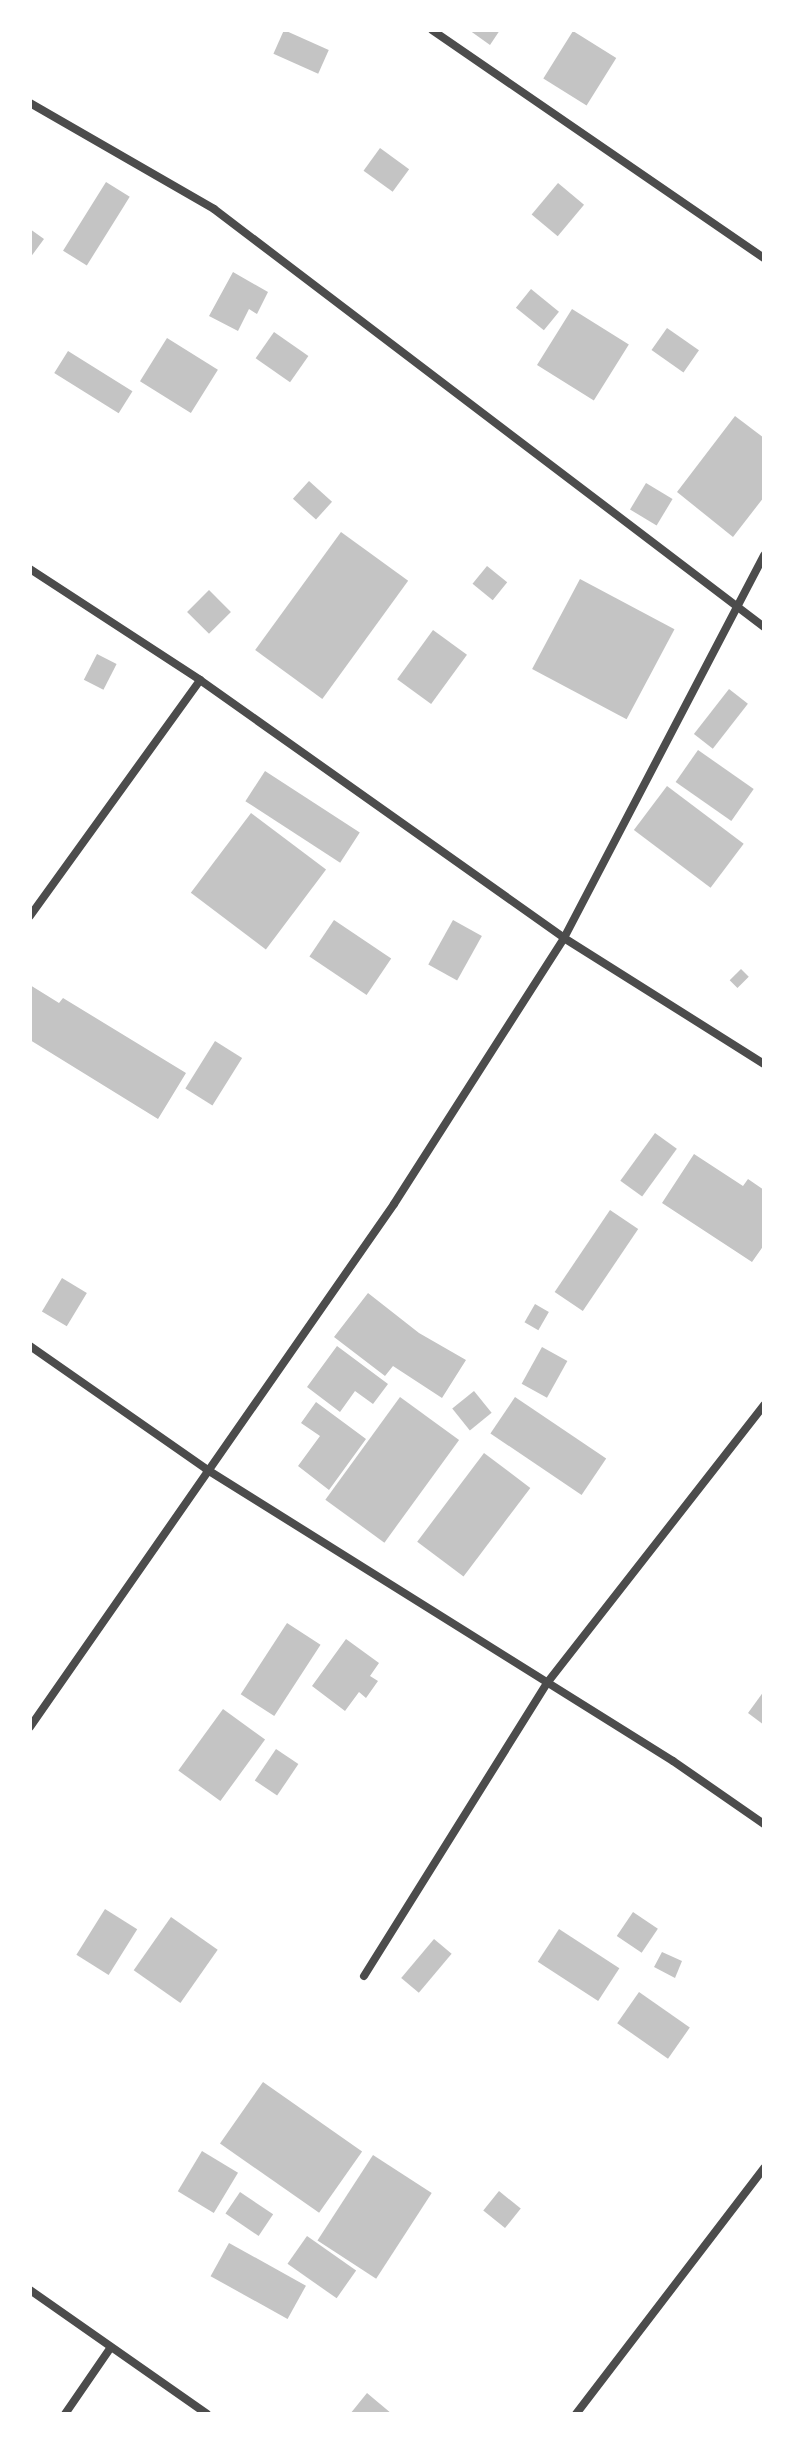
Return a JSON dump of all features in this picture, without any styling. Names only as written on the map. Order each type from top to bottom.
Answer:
[{"type":"street","points":[[432,30],[764,258]]},
{"type":"street","points":[[30,103],[214,209],[764,627]]},
{"type":"street","points":[[30,1727],[206,1469],[394,1204],[564,938],[764,555]]},
{"type":"street","points":[[30,569],[200,680],[564,938],[764,1064]]},
{"type":"street","points":[[30,916],[200,680]]},
{"type":"street","points":[[30,1346],[206,1469],[547,1683],[764,1824]]},
{"type":"street","points":[[364,1976],[547,1683],[764,1405]]},
{"type":"street","points":[[576,2414],[764,2168]]},
{"type":"street","points":[[30,2290],[207,2414]]},
{"type":"street","points":[[65,2414],[111,2347]]},
{"type":"building","points":[[284,30],[329,50],[318,74],[273,54]]},
{"type":"building","points":[[469,30],[500,30],[490,45]]},
{"type":"building","points":[[573,31],[616,58],[587,106],[543,78]]},
{"type":"building","points":[[380,148],[409,169],[393,192],[364,171]]},
{"type":"building","points":[[106,182],[130,197],[87,266],[63,251]]},
{"type":"building","points":[[558,183],[584,205],[558,236],[532,214]]},
{"type":"building","points":[[30,229],[44,239],[30,258]]},
{"type":"building","points":[[233,272],[268,292],[257,314],[249,309],[238,331],[209,316]]},
{"type":"building","points":[[531,289],[559,312],[544,330],[516,308]]},
{"type":"building","points":[[572,309],[629,345],[594,400],[537,365]]},
{"type":"building","points":[[667,328],[699,350],[683,372],[652,350]]},
{"type":"building","points":[[274,332],[308,356],[290,382],[256,358]]},
{"type":"building","points":[[167,338],[218,370],[191,413],[140,381]]},
{"type":"building","points":[[68,351],[132,391],[119,413],[54,373]]},
{"type":"building","points":[[735,416],[764,438],[764,497],[733,537],[677,492]]},
{"type":"building","points":[[309,481],[332,502],[316,520],[293,499]]},
{"type":"building","points":[[646,483],[673,499],[657,526],[630,510]]},
{"type":"building","points":[[341,532],[408,581],[322,699],[255,650]]},
{"type":"building","points":[[487,566],[507,582],[493,600],[473,584]]},
{"type":"building","points":[[580,579],[674,629],[627,719],[532,669]]},
{"type":"building","points":[[209,590],[231,612],[209,634],[187,612]]},
{"type":"building","points":[[433,630],[467,655],[431,704],[397,679]]},
{"type":"building","points":[[97,654],[117,664],[103,690],[84,680]]},
{"type":"building","points":[[729,689],[748,704],[713,749],[694,734]]},
{"type":"building","points":[[698,750],[754,789],[731,821],[676,782]]},
{"type":"building","points":[[265,771],[360,833],[340,863],[245,801]]},
{"type":"building","points":[[667,786],[744,844],[711,888],[634,830]]},
{"type":"building","points":[[251,813],[326,870],[266,949],[191,893]]},
{"type":"building","points":[[334,920],[391,959],[367,995],[309,956]]},
{"type":"building","points":[[453,920],[482,936],[457,981],[428,965]]},
{"type":"building","points":[[741,969],[749,977],[737,988],[730,980]]},
{"type":"building","points":[[30,985],[59,1003],[63,998],[186,1073],[158,1119],[30,1040]]},
{"type":"building","points":[[215,1041],[242,1058],[212,1105],[185,1088]]},
{"type":"building","points":[[655,1133],[677,1149],[642,1197],[620,1181]]},
{"type":"building","points":[[694,1154],[743,1186],[748,1179],[764,1190],[764,1245],[752,1262],[662,1203]]},
{"type":"building","points":[[610,1210],[638,1229],[583,1311],[555,1292]]},
{"type":"building","points":[[62,1278],[87,1293],[67,1326],[42,1311]]},
{"type":"building","points":[[368,1293],[419,1333],[466,1360],[442,1398],[393,1366],[385,1376],[334,1337]]},
{"type":"building","points":[[535,1304],[549,1312],[538,1330],[524,1322]]},
{"type":"building","points":[[337,1346],[388,1384],[373,1404],[355,1391],[340,1412],[307,1387]]},
{"type":"building","points":[[542,1347],[567,1361],[547,1398],[522,1384]]},
{"type":"building","points":[[474,1391],[492,1413],[470,1430],[452,1409]]},
{"type":"building","points":[[400,1397],[459,1440],[384,1543],[325,1500]]},
{"type":"building","points":[[515,1397],[606,1459],[582,1495],[490,1433]]},
{"type":"building","points":[[316,1402],[366,1439],[329,1490],[298,1466],[320,1436],[301,1423]]},
{"type":"building","points":[[484,1453],[530,1488],[464,1577],[417,1542]]},
{"type":"building","points":[[287,1623],[321,1645],[274,1716],[241,1694]]},
{"type":"building","points":[[346,1639],[379,1663],[370,1676],[378,1681],[366,1698],[359,1692],[345,1711],[312,1686]]},
{"type":"building","points":[[764,1691],[764,1725],[748,1713]]},
{"type":"building","points":[[223,1709],[265,1740],[220,1801],[178,1770]]},
{"type":"building","points":[[276,1749],[298,1764],[277,1796],[255,1781]]},
{"type":"building","points":[[105,1909],[137,1929],[109,1975],[76,1955]]},
{"type":"building","points":[[633,1912],[658,1929],[642,1953],[617,1936]]},
{"type":"building","points":[[171,1917],[218,1950],[180,2003],[134,1970]]},
{"type":"building","points":[[559,1929],[619,1968],[598,2001],[538,1962]]},
{"type":"building","points":[[434,1939],[452,1954],[419,1993],[401,1978]]},
{"type":"building","points":[[662,1952],[682,1961],[675,1978],[654,1967]]},
{"type":"building","points":[[639,1992],[690,2028],[668,2059],[617,2023]]},
{"type":"building","points":[[263,2082],[362,2151],[319,2213],[220,2143]]},
{"type":"building","points":[[202,2151],[238,2173],[214,2213],[178,2191]]},
{"type":"building","points":[[373,2155],[432,2193],[376,2279],[317,2241]]},
{"type":"building","points":[[499,2191],[521,2209],[505,2228],[483,2210]]},
{"type":"building","points":[[240,2192],[273,2214],[259,2236],[225,2214]]},
{"type":"building","points":[[307,2236],[356,2270],[337,2298],[287,2264]]},
{"type":"building","points":[[229,2243],[306,2286],[288,2319],[211,2276]]},
{"type":"building","points":[[367,2393],[392,2414],[350,2414]]}]
